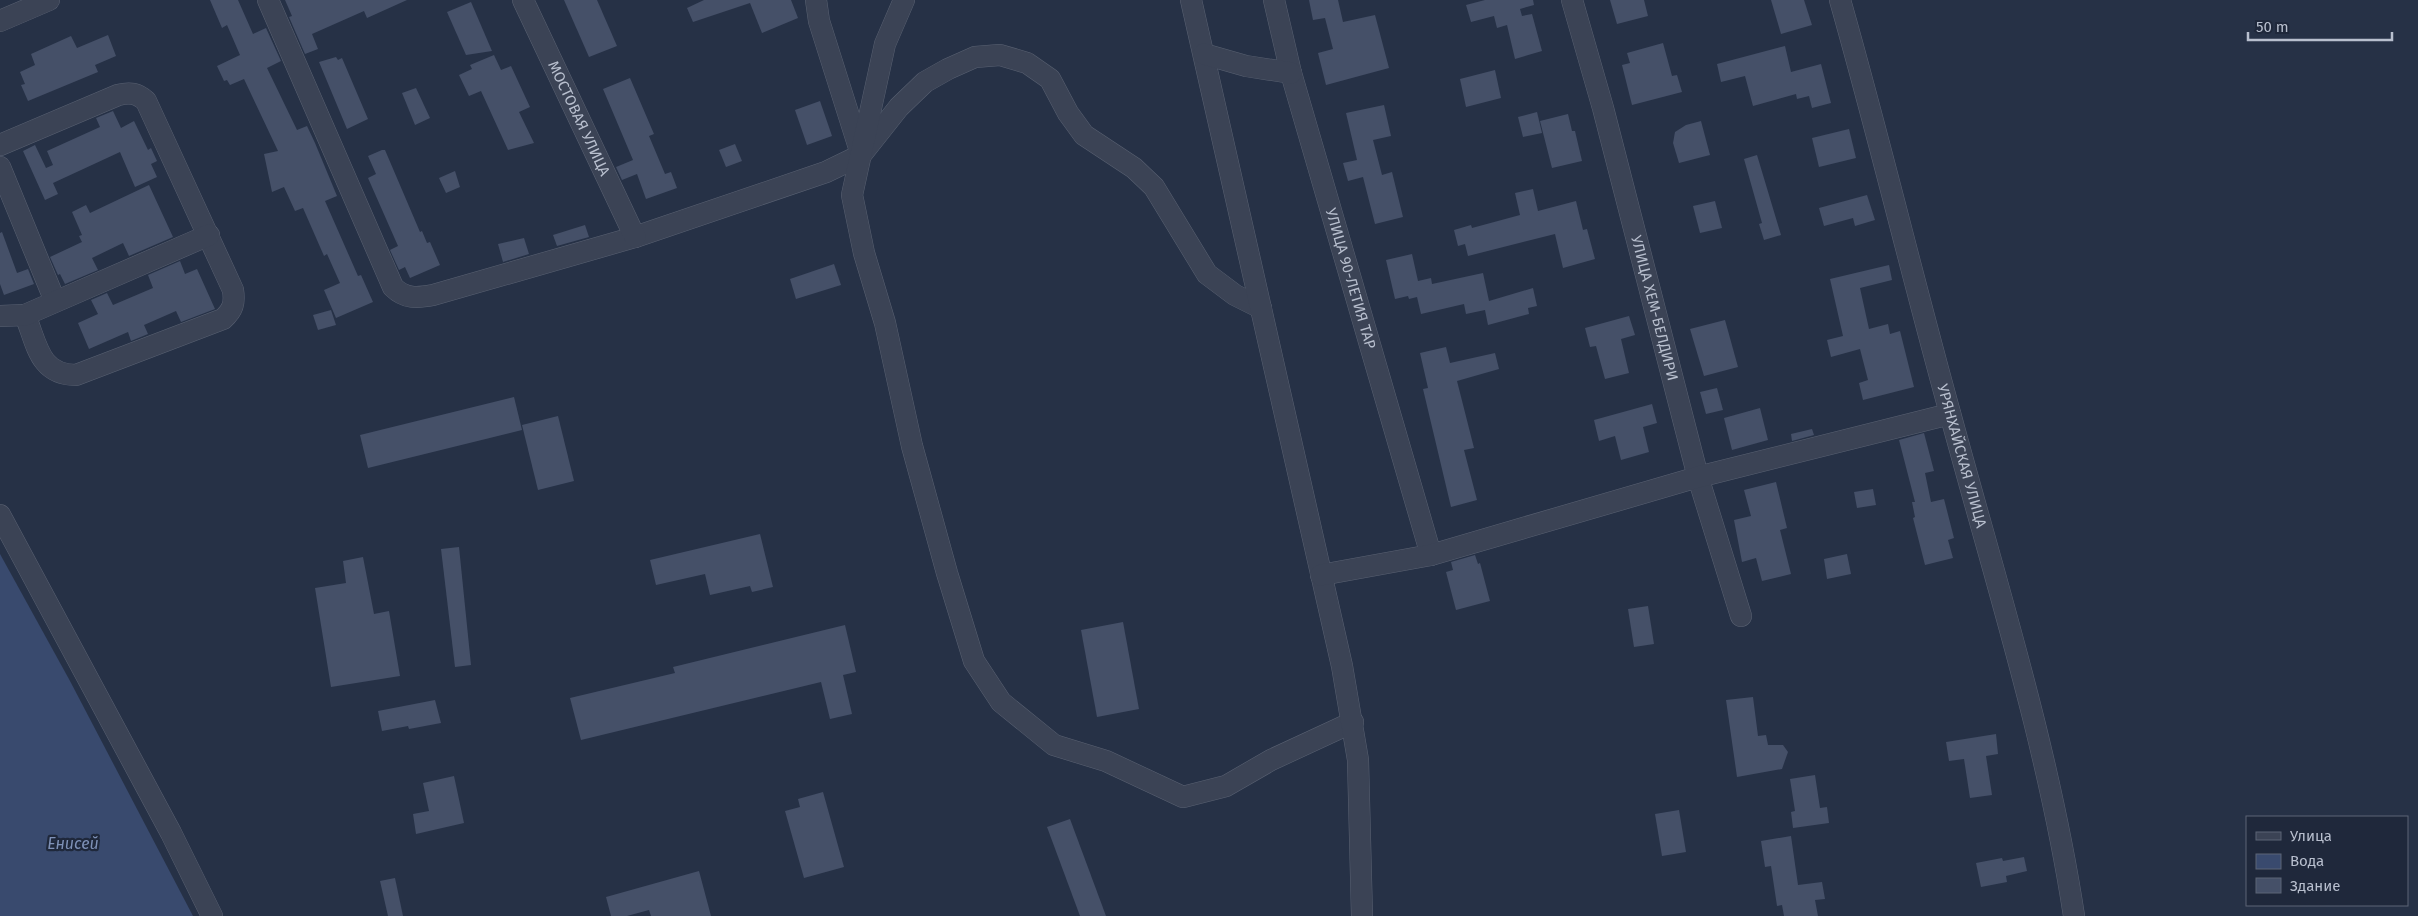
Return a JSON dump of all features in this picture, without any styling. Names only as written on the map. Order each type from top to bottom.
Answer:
[{"type":"street","points":[[0,21],[49,0]]},
{"type":"street","points":[[268,0],[393,286],[400,294],[410,297],[433,295],[635,236],[826,172],[861,155],[900,107],[925,82],[975,57],[1000,55],[1027,63],[1050,79],[1068,113],[1084,134],[1134,168],[1154,187],[1207,274],[1235,296],[1261,308]]},
{"type":"street","name":"МОСТОВАЯ УЛИЦА","points":[[524,0],[635,236]]},
{"type":"street","points":[[816,0],[819,21],[861,155]]},
{"type":"street","points":[[904,0],[884,44],[852,195],[864,253],[885,323],[912,446],[947,573],[974,661],[1001,702],[1054,745],[1106,761],[1182,797],[1226,786],[1271,760],[1353,722]]},
{"type":"street","points":[[1192,0],[1353,722],[1358,760],[1362,916]]},
{"type":"street","name":"УЛИЦА 90-ЛЕТИЯ ТАР","points":[[1274,0],[1292,73],[1431,555]]},
{"type":"street","name":"УЛИЦА ХЕМ-БЕЛДИРИ","points":[[1572,0],[1603,108],[1698,477],[1741,616]]},
{"type":"street","name":"УРЯНХАЙСКАЯ УЛИЦА","points":[[1840,0],[1881,147],[1950,414],[2011,628],[2063,843],[2074,916]]},
{"type":"street","points":[[1204,54],[1246,66],[1292,73]]},
{"type":"street","points":[[0,145],[118,94],[138,94],[146,101],[233,290],[234,301],[231,311],[223,319],[76,375],[62,375],[49,368],[42,358],[25,315]]},
{"type":"street","points":[[0,167],[55,301]]},
{"type":"street","points":[[0,316],[25,315],[209,235]]},
{"type":"street","points":[[1321,575],[1431,555],[1698,477],[1950,414]]},
{"type":"street","points":[[0,515],[171,833],[212,916]]},
{"type":"water","name":"Енисей","points":[[0,554],[70,681],[193,916],[0,916]]},
{"type":"building","points":[[210,0],[238,0],[253,34],[266,28],[281,61],[267,68],[297,130],[307,126],[315,143],[337,196],[325,201],[358,276],[361,275],[373,302],[336,318],[324,290],[340,283],[327,254],[324,256],[303,208],[295,211],[284,187],[272,192],[264,154],[278,151],[244,79],[230,85],[227,80],[224,81],[217,66],[240,55],[227,25],[222,28]]},
{"type":"building","points":[[285,0],[407,0],[367,18],[364,11],[312,34],[318,49],[305,54],[289,17],[292,16]]},
{"type":"building","points":[[564,0],[597,0],[617,46],[589,57]]},
{"type":"building","points":[[704,0],[791,0],[798,18],[762,33],[750,3],[693,22],[687,8]]},
{"type":"building","points":[[1309,0],[1338,0],[1343,22],[1375,15],[1389,68],[1326,85],[1318,53],[1333,49],[1325,18],[1313,20]]},
{"type":"building","points":[[1485,0],[1533,0],[1534,5],[1520,9],[1522,16],[1532,14],[1542,51],[1515,59],[1507,25],[1497,28],[1494,16],[1471,22],[1466,5]]},
{"type":"building","points":[[1610,0],[1644,0],[1648,16],[1617,24]]},
{"type":"building","points":[[1771,0],[1804,0],[1812,25],[1781,34]]},
{"type":"building","points":[[471,2],[492,51],[466,55],[447,12]]},
{"type":"building","points":[[108,35],[116,56],[95,65],[98,72],[28,101],[21,85],[25,84],[20,72],[35,65],[31,54],[71,36],[77,48]]},
{"type":"building","points":[[1663,43],[1672,76],[1677,75],[1682,92],[1632,105],[1622,65],[1630,63],[1627,53]]},
{"type":"building","points":[[1785,46],[1791,72],[1821,64],[1831,103],[1812,108],[1809,96],[1797,99],[1796,94],[1753,106],[1745,76],[1721,82],[1717,64]]},
{"type":"building","points":[[494,55],[501,70],[511,66],[530,107],[519,112],[534,143],[508,150],[481,91],[469,96],[459,75],[472,69],[470,65]]},
{"type":"building","points":[[336,57],[338,60],[342,58],[368,119],[347,129],[319,62]]},
{"type":"building","points":[[1495,70],[1501,98],[1466,107],[1460,79]]},
{"type":"building","points":[[630,78],[654,134],[649,136],[665,174],[671,172],[677,188],[646,199],[637,174],[622,180],[616,167],[633,160],[603,89]]},
{"type":"building","points":[[416,88],[430,118],[415,125],[402,93]]},
{"type":"building","points":[[820,101],[832,136],[807,145],[795,110]]},
{"type":"building","points":[[1384,105],[1391,136],[1373,140],[1382,175],[1392,172],[1403,217],[1375,224],[1363,177],[1348,181],[1343,163],[1357,160],[1346,113]]},
{"type":"building","points":[[113,111],[121,128],[134,121],[148,150],[151,148],[157,161],[151,164],[157,177],[135,187],[120,152],[53,183],[58,194],[45,200],[23,151],[35,145],[46,168],[53,165],[47,151],[100,127],[96,118]]},
{"type":"building","points":[[1537,112],[1542,133],[1523,137],[1518,117]]},
{"type":"building","points":[[1568,114],[1572,131],[1575,131],[1582,161],[1552,168],[1540,121]]},
{"type":"building","points":[[1701,121],[1710,155],[1679,163],[1673,143],[1675,132],[1686,125]]},
{"type":"building","points":[[1849,129],[1856,158],[1819,167],[1812,138]]},
{"type":"building","points":[[735,144],[742,161],[726,167],[719,150]]},
{"type":"building","points":[[385,150],[420,232],[422,231],[427,243],[430,242],[440,265],[410,278],[405,267],[399,270],[390,250],[398,246],[368,178],[376,174],[368,156]]},
{"type":"building","points":[[1757,155],[1781,235],[1764,240],[1759,224],[1762,223],[1744,159]]},
{"type":"building","points":[[455,171],[460,187],[446,193],[439,178]]},
{"type":"building","points":[[149,185],[173,237],[129,256],[123,243],[92,258],[98,270],[65,284],[60,274],[58,275],[50,257],[82,242],[79,236],[82,235],[72,212],[86,205],[90,213]]},
{"type":"building","points":[[1533,189],[1538,211],[1576,201],[1583,230],[1587,229],[1595,259],[1563,268],[1555,234],[1468,256],[1465,244],[1458,246],[1454,230],[1471,225],[1472,228],[1520,215],[1515,193]]},
{"type":"building","points":[[1867,195],[1875,220],[1855,226],[1853,218],[1824,226],[1819,208]]},
{"type":"building","points":[[1715,201],[1722,228],[1700,233],[1693,206]]},
{"type":"building","points":[[585,225],[589,237],[557,246],[553,235]]},
{"type":"building","points":[[2,232],[17,273],[28,269],[34,284],[4,295],[0,284],[0,233]]},
{"type":"building","points":[[524,238],[529,254],[503,262],[498,244]]},
{"type":"building","points":[[1412,254],[1418,281],[1431,278],[1432,284],[1483,273],[1489,301],[1533,288],[1537,306],[1528,308],[1529,314],[1488,325],[1485,310],[1466,314],[1464,304],[1421,314],[1417,297],[1409,299],[1408,296],[1395,299],[1386,260]]},
{"type":"building","points":[[180,261],[185,274],[197,269],[215,309],[181,322],[176,311],[144,325],[148,334],[131,341],[128,332],[89,349],[78,323],[98,314],[91,300],[107,293],[113,305],[153,288],[148,275]]},
{"type":"building","points":[[834,264],[841,285],[796,299],[790,279]]},
{"type":"building","points":[[1889,265],[1892,280],[1860,288],[1869,329],[1888,324],[1890,334],[1900,331],[1914,387],[1863,400],[1859,383],[1868,380],[1860,349],[1831,357],[1827,340],[1843,336],[1830,279]]},
{"type":"building","points":[[331,310],[336,325],[318,330],[313,315]]},
{"type":"building","points":[[1629,316],[1635,335],[1621,339],[1629,373],[1605,379],[1596,346],[1590,347],[1585,328]]},
{"type":"building","points":[[1725,320],[1738,367],[1704,376],[1690,329]]},
{"type":"building","points":[[1446,347],[1450,363],[1495,353],[1499,369],[1457,381],[1474,448],[1464,450],[1477,500],[1451,507],[1423,389],[1428,388],[1420,353]]},
{"type":"building","points":[[1717,388],[1723,410],[1706,414],[1700,392]]},
{"type":"building","points":[[514,397],[522,430],[368,468],[360,435]]},
{"type":"building","points":[[1652,404],[1657,423],[1643,427],[1649,452],[1621,460],[1615,436],[1599,441],[1594,420]]},
{"type":"building","points":[[1760,408],[1768,440],[1732,450],[1724,418]]},
{"type":"building","points":[[558,416],[574,481],[538,490],[522,425]]},
{"type":"building","points":[[1812,429],[1814,435],[1792,441],[1791,434]]},
{"type":"building","points":[[1924,433],[1934,471],[1925,473],[1931,502],[1944,499],[1954,538],[1948,540],[1953,558],[1925,565],[1913,518],[1915,517],[1912,502],[1915,502],[1899,440]]},
{"type":"building","points":[[1776,482],[1787,528],[1780,530],[1791,574],[1762,581],[1756,558],[1742,562],[1734,520],[1751,516],[1744,490]]},
{"type":"building","points":[[1873,489],[1876,505],[1857,508],[1854,492]]},
{"type":"building","points":[[760,534],[773,587],[752,592],[750,586],[710,595],[705,574],[656,585],[650,560]]},
{"type":"building","points":[[459,547],[471,665],[455,667],[441,549]]},
{"type":"building","points":[[1847,554],[1851,574],[1827,579],[1824,559]]},
{"type":"building","points":[[1475,555],[1478,564],[1480,563],[1490,601],[1456,610],[1446,572],[1453,570],[1451,562]]},
{"type":"building","points":[[363,557],[374,614],[389,611],[400,676],[331,687],[315,588],[346,583],[343,561]]},
{"type":"building","points":[[1648,606],[1654,644],[1634,647],[1628,609]]},
{"type":"building","points":[[1123,622],[1139,709],[1097,717],[1081,630]]},
{"type":"building","points":[[845,625],[856,672],[843,675],[852,714],[830,719],[821,682],[581,740],[570,698],[675,673],[673,667]]},
{"type":"building","points":[[1753,697],[1758,736],[1766,735],[1768,745],[1783,745],[1788,752],[1782,769],[1737,777],[1726,700]]},
{"type":"building","points":[[435,700],[441,723],[409,729],[408,726],[382,731],[378,711]]},
{"type":"building","points":[[1996,734],[1998,754],[1986,756],[1992,795],[1970,798],[1964,759],[1949,761],[1946,742]]},
{"type":"building","points":[[1815,775],[1820,808],[1827,807],[1829,823],[1793,828],[1791,812],[1795,811],[1790,779]]},
{"type":"building","points":[[454,776],[464,823],[416,834],[413,814],[429,811],[423,783]]},
{"type":"building","points":[[823,792],[844,867],[804,878],[785,811],[800,807],[798,799]]},
{"type":"building","points":[[1679,810],[1686,852],[1662,856],[1655,814]]},
{"type":"building","points":[[1070,819],[1106,916],[1080,916],[1047,827]]},
{"type":"building","points":[[1791,836],[1798,885],[1822,882],[1825,899],[1815,900],[1818,916],[1784,916],[1782,905],[1777,906],[1771,866],[1765,867],[1761,841]]},
{"type":"building","points":[[2024,857],[2027,871],[2006,876],[2007,882],[1981,887],[1976,863],[2002,858],[2003,861]]},
{"type":"building","points":[[699,871],[711,916],[651,916],[649,910],[627,916],[611,916],[606,897]]},
{"type":"building","points":[[395,878],[403,916],[388,916],[380,881]]}]
